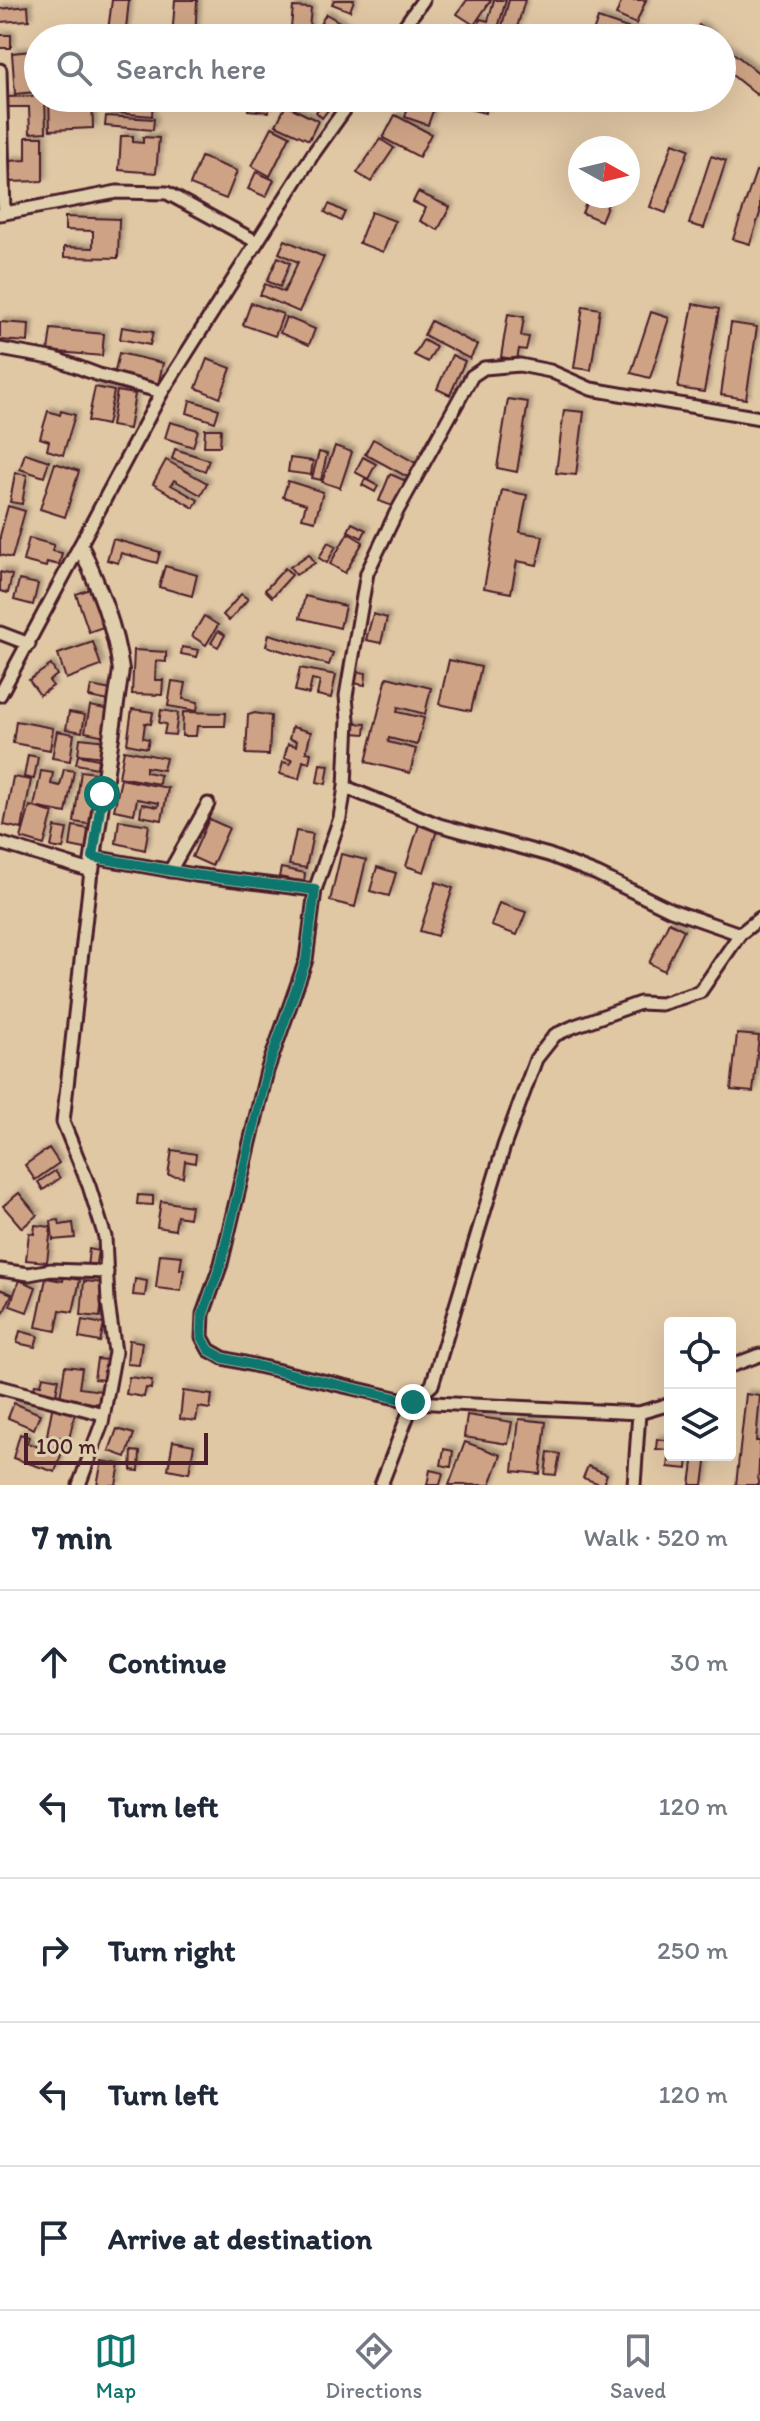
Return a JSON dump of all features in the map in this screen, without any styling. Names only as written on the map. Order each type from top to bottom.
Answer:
[{"type":"street","points":[[406,24],[423,0]]},
{"type":"street","points":[[0,70],[2,213],[117,192],[167,193],[257,242]]},
{"type":"street","points":[[0,695],[162,392],[343,112]]},
{"type":"street","points":[[0,349],[56,359],[99,375],[162,392]]},
{"type":"street","points":[[664,1406],[639,1413],[413,1402],[223,1358],[209,1350],[202,1337],[203,1314],[221,1264],[267,1071],[306,960],[315,890],[340,818],[345,787],[346,696],[367,573],[396,513],[472,376],[484,368],[520,365],[550,371],[591,389],[760,418]]},
{"type":"street","points":[[79,1485],[103,1414],[115,1352],[105,1237],[89,1186],[63,1122],[92,864],[121,670],[117,640],[81,547]]},
{"type":"street","points":[[0,633],[29,644]]},
{"type":"street","points":[[345,787],[439,825],[549,855],[597,874],[671,910],[740,934]]},
{"type":"street","points":[[170,871],[208,804]]},
{"type":"street","points":[[0,843],[92,864],[315,890]]},
{"type":"street","points":[[381,1485],[413,1402],[432,1385],[504,1146],[536,1059],[555,1035],[575,1026],[640,1003],[661,1004],[700,992],[740,934],[760,918]]},
{"type":"street","points":[[0,1270],[29,1274],[51,1270],[107,1272]]},
{"type":"street","points":[[736,1363],[760,1355]]},
{"type":"street","points":[[432,1385],[439,1405]]},
{"type":"street","points":[[0,1387],[103,1414]]},
{"type":"street","points":[[634,1485],[639,1413]]},
{"type":"building","points":[[112,0],[129,0],[126,24],[109,24]]},
{"type":"building","points":[[175,0],[197,0],[196,24],[173,24]]},
{"type":"building","points":[[334,0],[354,0],[350,11],[332,4]]},
{"type":"building","points":[[467,0],[491,0],[475,24],[457,14]]},
{"type":"building","points":[[494,0],[506,0],[499,24],[479,24],[480,19],[488,21]]},
{"type":"building","points":[[509,0],[525,0],[518,24],[503,24]]},
{"type":"building","points":[[622,0],[646,0],[636,24],[616,15]]},
{"type":"building","points":[[28,6],[29,20],[0,22],[0,9]]},
{"type":"building","points":[[293,7],[311,8],[309,24],[291,24]]},
{"type":"building","points":[[326,14],[343,24],[320,24]]},
{"type":"building","points":[[598,18],[616,24],[596,24]]},
{"type":"building","points":[[0,35],[11,35],[11,48],[0,48]]},
{"type":"building","points":[[24,52],[24,93],[15,94],[12,53]]},
{"type":"building","points":[[736,55],[760,74],[760,91],[757,95],[736,78]]},
{"type":"building","points":[[24,96],[24,107],[8,107],[8,97]]},
{"type":"building","points":[[29,112],[45,112],[46,132],[30,133]]},
{"type":"building","points":[[49,112],[92,112],[93,128],[50,130]]},
{"type":"building","points":[[107,112],[152,112],[152,116]]},
{"type":"building","points":[[282,112],[300,112],[318,121],[309,140],[276,125]]},
{"type":"building","points":[[407,112],[433,112],[428,125],[405,117]]},
{"type":"building","points":[[395,115],[431,134],[419,157],[383,138]]},
{"type":"building","points":[[106,116],[154,119],[153,130],[105,126]]},
{"type":"building","points":[[272,127],[290,136],[270,176],[252,166]]},
{"type":"building","points":[[121,136],[133,136],[133,142],[143,143],[143,137],[159,138],[156,173],[119,170]]},
{"type":"building","points":[[26,137],[43,137],[43,181],[9,182],[9,161],[26,160]]},
{"type":"building","points":[[380,139],[394,148],[371,182],[357,173]]},
{"type":"building","points":[[673,143],[689,149],[666,213],[650,207]]},
{"type":"building","points":[[711,156],[726,161],[704,228],[689,224]]},
{"type":"building","points":[[201,157],[237,171],[226,199],[190,185]]},
{"type":"building","points":[[756,171],[760,172],[760,213],[750,244],[733,239]]},
{"type":"building","points":[[256,172],[274,180],[266,197],[248,189]]},
{"type":"building","points":[[418,192],[450,207],[438,230],[420,221],[426,208],[413,202]]},
{"type":"building","points":[[329,204],[345,212],[341,221],[325,212]]},
{"type":"building","points":[[584,208],[606,208],[601,221],[582,213]]},
{"type":"building","points":[[371,212],[395,221],[383,252],[359,243]]},
{"type":"building","points":[[65,217],[119,219],[118,258],[64,257],[64,247],[93,248],[93,231],[65,230]]},
{"type":"building","points":[[285,240],[324,257],[299,312],[260,295],[265,284],[284,292],[298,262],[279,253]]},
{"type":"building","points":[[278,257],[290,263],[280,287],[267,281]]},
{"type":"building","points":[[251,303],[283,314],[275,336],[243,325]]},
{"type":"building","points":[[693,304],[719,309],[704,392],[678,388]]},
{"type":"building","points":[[583,306],[600,309],[591,370],[574,368]]},
{"type":"building","points":[[651,312],[669,318],[650,378],[631,373]]},
{"type":"building","points":[[508,314],[524,317],[521,336],[529,337],[526,350],[519,349],[517,360],[501,357]]},
{"type":"building","points":[[286,317],[315,329],[309,345],[280,333]]},
{"type":"building","points":[[431,321],[477,345],[470,359],[424,335]]},
{"type":"building","points":[[0,322],[29,324],[28,342],[0,340]]},
{"type":"building","points":[[731,323],[757,327],[746,399],[721,395]]},
{"type":"building","points":[[122,327],[153,332],[150,345],[120,339]]},
{"type":"building","points":[[51,329],[104,334],[102,356],[48,351]]},
{"type":"building","points":[[423,340],[436,347],[428,362],[414,355]]},
{"type":"building","points":[[119,353],[163,363],[158,385],[114,375]]},
{"type":"building","points":[[452,355],[465,361],[450,395],[437,389]]},
{"type":"building","points":[[207,359],[231,368],[220,398],[196,388]]},
{"type":"building","points":[[95,387],[114,391],[107,425],[88,421]]},
{"type":"building","points":[[117,391],[135,394],[129,429],[111,426]]},
{"type":"building","points":[[508,399],[528,402],[517,472],[497,468]]},
{"type":"building","points":[[190,400],[219,409],[215,422],[187,413]]},
{"type":"building","points":[[564,410],[584,412],[576,475],[556,473]]},
{"type":"building","points":[[48,411],[75,415],[63,455],[47,450],[49,441],[40,438]]},
{"type":"building","points":[[170,422],[198,430],[193,447],[165,438]]},
{"type":"building","points":[[205,429],[221,429],[220,446],[204,446]]},
{"type":"building","points":[[373,439],[419,465],[411,479],[365,454]]},
{"type":"building","points":[[335,446],[352,452],[340,488],[322,482]]},
{"type":"building","points":[[175,449],[209,460],[205,471],[172,459]]},
{"type":"building","points":[[319,452],[327,454],[321,480],[312,478]]},
{"type":"building","points":[[25,453],[49,461],[44,477],[20,469]]},
{"type":"building","points":[[363,457],[376,464],[368,479],[355,472]]},
{"type":"building","points":[[290,458],[313,461],[311,475],[288,472]]},
{"type":"building","points":[[166,460],[207,483],[201,495],[174,480],[171,485],[198,500],[194,508],[153,484]]},
{"type":"building","points":[[55,463],[79,471],[65,517],[40,509]]},
{"type":"building","points":[[15,473],[27,475],[22,504],[10,502]]},
{"type":"building","points":[[390,474],[406,481],[395,507],[379,501]]},
{"type":"building","points":[[365,479],[378,486],[375,492],[362,485]]},
{"type":"building","points":[[288,481],[323,492],[315,521],[302,518],[306,504],[283,497]]},
{"type":"building","points":[[502,490],[527,495],[520,532],[543,536],[537,565],[517,561],[511,593],[484,588]]},
{"type":"building","points":[[8,506],[25,511],[12,558],[0,555],[0,536]]},
{"type":"building","points":[[352,523],[366,530],[362,538],[348,531]]},
{"type":"building","points":[[348,533],[363,542],[345,573],[330,564]]},
{"type":"building","points":[[29,538],[54,545],[52,551],[62,553],[59,565],[47,562],[46,567],[23,561]]},
{"type":"building","points":[[113,539],[160,552],[157,563],[121,553],[118,563],[107,560]]},
{"type":"building","points":[[328,542],[336,546],[327,563],[319,558]]},
{"type":"building","points":[[309,554],[315,563],[296,575],[290,567]]},
{"type":"building","points":[[165,566],[197,575],[192,596],[159,587]]},
{"type":"building","points":[[285,568],[292,575],[272,597],[265,590]]},
{"type":"building","points":[[0,572],[12,575],[8,593],[0,591]]},
{"type":"building","points":[[19,580],[38,584],[33,605],[14,600]]},
{"type":"building","points":[[93,588],[106,626],[89,632],[76,594]]},
{"type":"building","points":[[241,594],[248,599],[229,621],[223,615]]},
{"type":"building","points":[[305,596],[345,606],[340,628],[300,618]]},
{"type":"building","points":[[373,614],[387,618],[381,643],[366,640]]},
{"type":"building","points":[[204,616],[218,625],[206,645],[192,636]]},
{"type":"building","points":[[218,631],[225,635],[218,647],[211,643]]},
{"type":"building","points":[[269,634],[333,653],[329,665],[266,646]]},
{"type":"building","points":[[93,642],[101,666],[66,679],[58,654]]},
{"type":"building","points":[[182,647],[199,650],[197,657],[181,654]]},
{"type":"building","points":[[134,650],[166,652],[166,662],[156,661],[155,680],[163,680],[162,695],[132,694]]},
{"type":"building","points":[[449,660],[481,667],[471,711],[439,704]]},
{"type":"building","points":[[51,665],[57,675],[49,681],[53,686],[40,695],[29,680]]},
{"type":"building","points":[[300,668],[336,675],[331,698],[317,695],[320,681],[312,679],[309,694],[295,691]]},
{"type":"building","points":[[354,671],[366,673],[365,685],[353,683]]},
{"type":"building","points":[[387,677],[431,688],[425,714],[398,707],[397,712],[424,718],[417,745],[389,738],[388,742],[416,749],[410,773],[366,762]]},
{"type":"building","points":[[172,681],[186,683],[183,699],[198,702],[197,711],[168,706]]},
{"type":"building","points":[[91,686],[116,691],[114,702],[89,697]]},
{"type":"building","points":[[90,706],[111,710],[106,736],[85,732]]},
{"type":"building","points":[[132,709],[153,712],[151,724],[145,723],[143,738],[149,739],[147,748],[127,744]]},
{"type":"building","points":[[161,710],[178,713],[175,735],[164,734],[166,724],[159,723]]},
{"type":"building","points":[[69,712],[85,715],[82,732],[66,729]]},
{"type":"building","points":[[183,712],[226,713],[225,726],[197,726],[196,736],[182,736]]},
{"type":"building","points":[[248,715],[271,716],[269,755],[246,754]]},
{"type":"building","points":[[16,721],[53,728],[50,750],[13,743]]},
{"type":"building","points":[[353,723],[366,724],[365,734],[353,733]]},
{"type":"building","points":[[292,727],[311,732],[306,752],[311,753],[309,763],[303,761],[299,779],[280,774],[283,762],[290,764],[292,760],[284,758],[288,744],[296,746],[297,741],[289,739]]},
{"type":"building","points":[[57,731],[74,734],[70,761],[52,758]]},
{"type":"building","points":[[80,738],[106,741],[104,757],[78,754]]},
{"type":"building","points":[[124,750],[166,758],[163,770],[146,767],[146,772],[160,775],[159,784],[119,777]]},
{"type":"building","points":[[28,755],[38,757],[34,779],[24,777]]},
{"type":"building","points":[[78,755],[98,759],[97,768],[76,764]]},
{"type":"building","points":[[320,764],[329,765],[326,784],[317,782]]},
{"type":"building","points":[[64,769],[74,771],[66,813],[34,807],[41,771],[53,773],[51,784],[60,786]]},
{"type":"building","points":[[81,771],[103,774],[95,825],[74,822]]},
{"type":"building","points":[[13,777],[31,780],[22,829],[4,825]]},
{"type":"building","points":[[121,779],[168,788],[162,820],[140,816],[142,804],[158,807],[159,803],[137,799],[134,814],[114,810]]},
{"type":"building","points":[[30,806],[53,813],[44,845],[21,838]]},
{"type":"building","points":[[209,819],[229,828],[212,866],[192,857]]},
{"type":"building","points":[[119,820],[149,825],[145,850],[116,843]]},
{"type":"building","points":[[419,825],[437,830],[424,872],[406,866]]},
{"type":"building","points":[[73,826],[94,830],[90,850],[70,846]]},
{"type":"building","points":[[55,827],[67,829],[63,849],[51,847]]},
{"type":"building","points":[[296,831],[313,834],[306,868],[289,865]]},
{"type":"building","points":[[341,854],[366,860],[355,907],[330,901]]},
{"type":"building","points":[[377,867],[396,873],[389,896],[370,891]]},
{"type":"building","points":[[281,868],[305,873],[304,882],[279,877]]},
{"type":"building","points":[[436,882],[453,888],[437,936],[420,931]]},
{"type":"building","points":[[499,903],[526,912],[517,935],[491,926]]},
{"type":"building","points":[[669,922],[684,930],[664,971],[649,963]]},
{"type":"building","points":[[737,1034],[759,1036],[753,1092],[731,1090]]},
{"type":"building","points":[[49,1148],[59,1163],[35,1180],[25,1165]]},
{"type":"building","points":[[172,1150],[196,1154],[195,1163],[185,1161],[183,1177],[168,1175]]},
{"type":"building","points":[[55,1171],[60,1178],[43,1190],[38,1182]]},
{"type":"building","points":[[19,1193],[37,1215],[22,1228],[3,1206]]},
{"type":"building","points":[[138,1195],[153,1196],[153,1205],[137,1204]]},
{"type":"building","points":[[161,1201],[191,1206],[189,1218],[177,1216],[175,1230],[157,1227]]},
{"type":"building","points":[[59,1220],[60,1225],[73,1223],[75,1238],[53,1240],[51,1221]]},
{"type":"building","points":[[35,1225],[51,1227],[47,1262],[26,1260],[29,1233],[34,1234]]},
{"type":"building","points":[[89,1249],[98,1251],[95,1269],[87,1268]]},
{"type":"building","points":[[160,1254],[182,1256],[181,1291],[156,1288]]},
{"type":"building","points":[[64,1277],[80,1280],[73,1312],[60,1310],[56,1331],[36,1327],[46,1278],[63,1281]]},
{"type":"building","points":[[135,1279],[147,1281],[145,1296],[133,1295]]},
{"type":"building","points":[[19,1280],[36,1287],[27,1312],[10,1306]]},
{"type":"building","points":[[84,1281],[104,1283],[100,1317],[81,1315]]},
{"type":"building","points":[[0,1289],[12,1294],[0,1320]]},
{"type":"building","points":[[82,1320],[104,1324],[100,1342],[79,1338]]},
{"type":"building","points":[[20,1331],[38,1336],[35,1347],[17,1343]]},
{"type":"building","points":[[129,1340],[142,1342],[139,1365],[127,1364]]},
{"type":"building","points":[[97,1359],[107,1360],[104,1380],[94,1379]]},
{"type":"building","points":[[65,1366],[82,1368],[79,1388],[102,1391],[100,1404],[60,1399]]},
{"type":"building","points":[[43,1376],[59,1379],[55,1398],[33,1394],[35,1384],[41,1385]]},
{"type":"building","points":[[129,1377],[152,1380],[151,1389],[146,1388],[144,1397],[126,1394]]},
{"type":"building","points":[[183,1391],[212,1395],[210,1409],[198,1407],[196,1421],[180,1419]]},
{"type":"building","points":[[746,1394],[760,1396],[756,1441],[760,1441],[758,1485],[736,1485]]},
{"type":"building","points":[[14,1403],[40,1414],[34,1429],[8,1418]]},
{"type":"building","points":[[53,1404],[76,1408],[69,1439],[47,1435]]},
{"type":"building","points":[[467,1415],[512,1422],[508,1444],[464,1437]]},
{"type":"building","points":[[519,1419],[546,1422],[540,1474],[513,1471]]},
{"type":"building","points":[[117,1429],[134,1434],[126,1457],[109,1451]]},
{"type":"building","points":[[20,1434],[29,1437],[27,1443],[53,1451],[55,1444],[64,1446],[55,1472],[13,1458]]},
{"type":"building","points":[[657,1439],[664,1440],[664,1450],[656,1449]]},
{"type":"building","points":[[173,1441],[194,1445],[189,1473],[168,1469]]},
{"type":"building","points":[[465,1442],[501,1455],[490,1485],[449,1485]]},
{"type":"building","points":[[444,1449],[453,1451],[451,1467],[441,1465]]},
{"type":"building","points":[[132,1451],[140,1452],[139,1471],[131,1470]]},
{"type":"building","points":[[548,1452],[560,1454],[556,1475],[545,1474]]},
{"type":"building","points":[[102,1461],[120,1464],[116,1485],[97,1485]]},
{"type":"building","points":[[669,1461],[688,1461],[687,1469],[668,1467]]},
{"type":"building","points":[[693,1461],[706,1461],[703,1485],[690,1485]]},
{"type":"building","points":[[588,1466],[607,1474],[603,1485],[583,1478]]},
{"type":"building","points":[[430,1470],[443,1473],[440,1485],[427,1485]]},
{"type":"route","points":[[102,794],[93,857],[195,875],[315,890],[306,960],[267,1071],[221,1264],[203,1314],[202,1337],[209,1350],[223,1358],[413,1402]]}]
